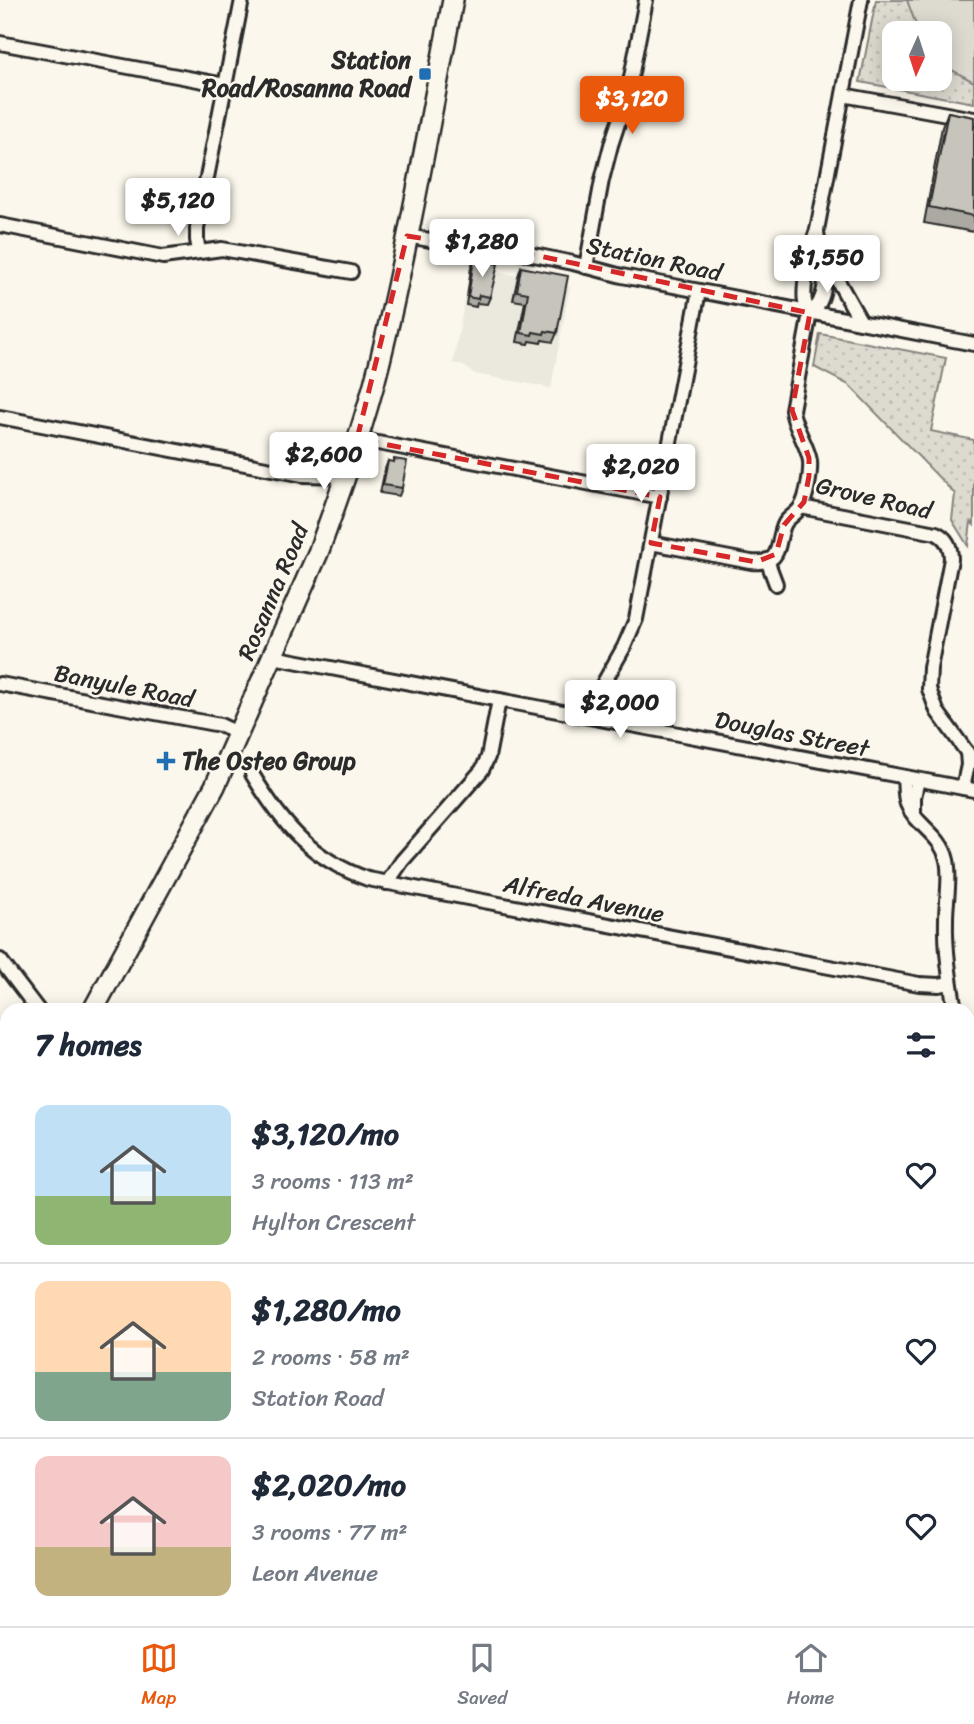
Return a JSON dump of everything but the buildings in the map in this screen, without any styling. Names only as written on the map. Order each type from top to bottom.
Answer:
[{"type":"highway","name":"Rosanna Road","points":[[97,1003],[204,807],[318,554],[357,439],[379,363],[453,0]]},
{"type":"street","points":[[199,251],[197,228],[242,0]]},
{"type":"street","points":[[586,267],[602,180],[628,93],[646,0]]},
{"type":"street","name":"Grove Road","points":[[861,0],[817,230],[810,250],[805,295],[810,313],[792,410],[794,424],[810,463],[801,507],[936,533],[948,544],[951,559],[930,668],[929,689],[937,710],[970,757],[969,789]]},
{"type":"street","points":[[0,43],[225,85]]},
{"type":"street","points":[[843,95],[974,119]]},
{"type":"street","points":[[0,225],[163,257],[222,249],[351,272]]},
{"type":"street","name":"Grove Road","points":[[810,313],[817,307],[822,295],[825,272],[817,230]]},
{"type":"street","name":"Station Road","points":[[407,236],[495,248],[699,292],[974,344]]},
{"type":"street","points":[[821,251],[862,322]]},
{"type":"street","points":[[585,716],[633,629],[699,292]]},
{"type":"street","points":[[0,417],[342,484]]},
{"type":"street","points":[[357,439],[660,497]]},
{"type":"street","points":[[651,543],[751,562],[767,561],[776,554],[784,524],[801,507]]},
{"type":"street","points":[[767,561],[776,584]]},
{"type":"street","name":"Douglas Street","points":[[273,657],[969,789]]},
{"type":"street","name":"Banyule Road","points":[[0,684],[220,726],[239,734]]},
{"type":"street","points":[[387,883],[402,860],[482,770],[488,757],[499,700]]},
{"type":"street","name":"Alfreda Avenue","points":[[252,774],[275,811],[297,836],[325,859],[353,873],[387,883],[919,984],[950,983]]},
{"type":"street","points":[[904,777],[906,802],[916,819],[940,842],[948,862],[946,922],[954,1003]]},
{"type":"street","points":[[914,813],[918,780]]},
{"type":"street","points":[[0,960],[33,1003]]},
{"type":"highlighted area","points":[[407,236],[539,256],[810,313],[792,410],[809,458],[809,476],[804,502],[784,525],[776,554],[756,562],[651,543],[660,497],[357,439]]},
{"type":"shaded area","points":[[876,0],[974,0],[974,103],[909,91],[952,91],[952,21],[882,21],[882,86],[860,82]]},
{"type":"shaded area","points":[[907,0],[974,0],[974,82],[952,70],[952,21],[915,21]]},
{"type":"shaded area","points":[[471,267],[570,286],[551,388],[475,374],[464,366],[453,363]]},
{"type":"shaded area","points":[[820,334],[946,358],[931,431],[974,440],[974,525],[971,522],[968,546],[952,520],[955,494],[849,385],[814,367]]},
{"type":"place","name":"Station Road/Rosanna Road","points":[[425,74]]},
{"type":"place","name":"The Osteo Group","points":[[166,761]]}]
